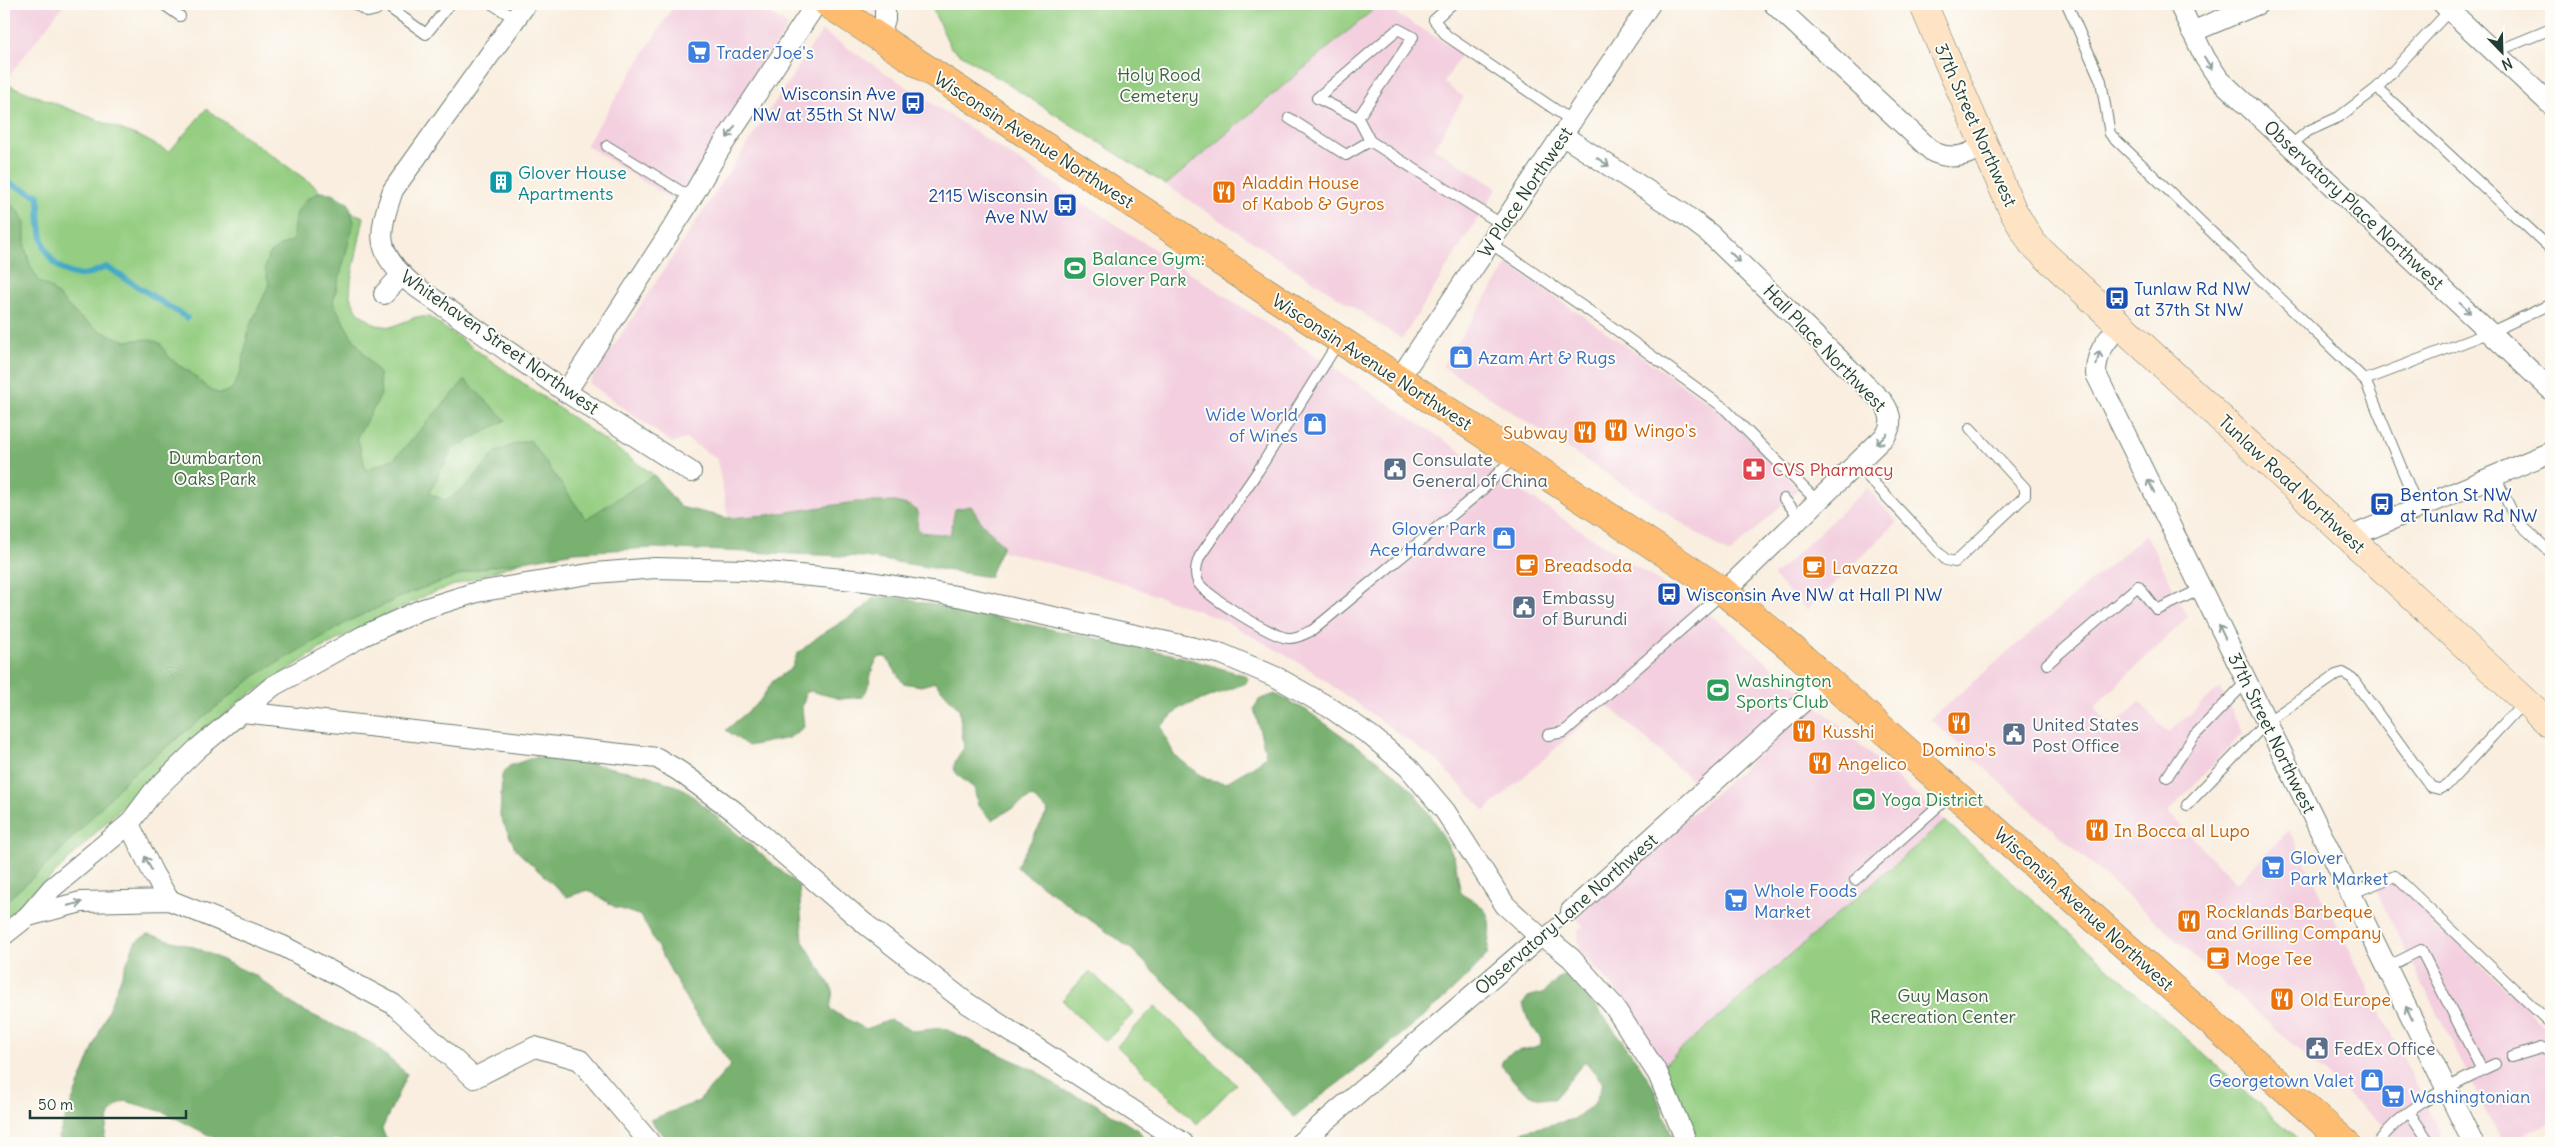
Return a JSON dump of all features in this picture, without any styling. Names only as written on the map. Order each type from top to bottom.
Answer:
[{"type":"main road","name":"Wisconsin Avenue Northwest","points":[[828,4],[1724,592],[1827,680],[2346,1143]]},
{"type":"street","points":[[566,392],[816,4]]},
{"type":"street","points":[[880,38],[885,19],[885,4]]},
{"type":"street","name":"W Place Northwest","points":[[1399,379],[1650,4]]},
{"type":"street","points":[[1774,4],[1933,152],[1944,157],[1954,158],[1964,156],[1986,146]]},
{"type":"street","name":"37th Street Northwest","points":[[1923,4],[2013,211],[2032,243]]},
{"type":"street","name":"Observatory Place Northwest","points":[[2179,4],[2204,58],[2219,79],[2551,390]]},
{"type":"street","points":[[2192,32],[2258,4]]},
{"type":"street","points":[[2446,7],[2551,105]]},
{"type":"street","name":"Whitehaven Street Northwest","points":[[521,11],[393,190],[382,221],[382,239],[388,257],[402,275],[566,392],[691,472]]},
{"type":"street","name":"Hall Place Northwest","points":[[1567,128],[1710,234],[1883,402],[1890,414],[1890,429],[1886,435],[1724,592]]},
{"type":"street","name":"Tunlaw Road Northwest","points":[[2032,243],[2551,725]]},
{"type":"street","points":[[384,294],[402,275]]},
{"type":"street","name":"37th Street Northwest","points":[[2120,325],[2101,347],[2096,359],[2096,374],[2473,1143]]},
{"type":"street","points":[[2350,537],[2551,452]]},
{"type":"street","points":[[4,935],[28,916],[52,888],[129,824],[153,792],[197,749],[273,686],[363,636],[420,610],[476,592],[595,573],[655,568],[745,570],[846,580],[962,597],[1222,654],[1278,678],[1332,709],[1371,736],[1408,767],[1445,811],[1504,905],[1540,937],[1554,944],[1571,958],[1612,1005],[1634,1034],[1658,1074],[1687,1143]]},
{"type":"street","name":"Observatory Lane Northwest","points":[[1572,911],[1827,680]]},
{"type":"street","points":[[242,712],[656,758],[678,771],[734,811],[864,923],[967,1003],[1183,1143]]},
{"type":"street","points":[[129,824],[153,873],[169,900]]},
{"type":"street","points":[[28,916],[81,902],[169,900],[283,946],[393,1004],[474,1078],[535,1047],[580,1060],[650,1143]]},
{"type":"street","name":"Observatory Lane Northwest","points":[[1300,1143],[1337,1114],[1540,937]]},
{"type":"lane","points":[[163,4],[180,16]]},
{"type":"lane","points":[[355,4],[368,12],[376,10],[381,4]]},
{"type":"lane","points":[[395,4],[391,9],[426,34],[450,4]]},
{"type":"lane","points":[[492,4],[521,11]]},
{"type":"lane","points":[[1452,4],[1434,20],[1447,36],[1567,128]]},
{"type":"lane","points":[[2067,4],[2101,80],[2110,134],[2366,380],[2418,508]]},
{"type":"lane","points":[[2290,146],[2308,131],[2340,117],[2377,88],[2446,7]]},
{"type":"lane","points":[[1358,118],[1412,37],[1398,29],[1317,98],[1358,118],[1370,141],[1503,224]]},
{"type":"lane","points":[[2495,52],[2551,29]]},
{"type":"lane","points":[[2377,88],[2551,249]]},
{"type":"lane","points":[[1289,118],[1346,156],[1370,141]]},
{"type":"lane","points":[[607,146],[688,203]]},
{"type":"lane","points":[[1490,243],[1601,319],[1723,407],[1817,501]]},
{"type":"lane","points":[[2366,380],[2491,332],[2551,304]]},
{"type":"lane","points":[[1340,340],[1258,471],[1200,556],[1195,572],[1198,582],[1209,594],[1276,634],[1288,638],[1313,630],[1480,492],[1515,456]]},
{"type":"lane","points":[[1856,464],[1946,560],[1955,562],[2025,496],[2025,488],[1970,428]]},
{"type":"lane","points":[[2495,476],[2516,520],[2551,553]]},
{"type":"lane","points":[[1784,499],[1800,517]]},
{"type":"lane","points":[[2047,664],[2138,586],[2157,610],[2201,589]]},
{"type":"lane","points":[[1548,735],[1564,732],[1724,592]]},
{"type":"lane","points":[[2187,805],[2266,722],[2336,675],[2344,673],[2352,678],[2432,787],[2439,789],[2446,786],[2525,701]]},
{"type":"lane","points":[[2167,777],[2194,736],[2247,681]]},
{"type":"lane","points":[[1854,880],[1953,793]]},
{"type":"lane","points":[[2350,894],[2395,876],[2551,1024]]},
{"type":"lane","name":"Observatory Lane Northwest","points":[[1540,937],[1572,911]]},
{"type":"lane","points":[[2387,967],[2422,950],[2482,1070]]},
{"type":"lane","points":[[2512,1057],[2541,1048],[2551,1049]]},
{"type":"lane","points":[[2378,1143],[2385,1134],[2428,1098],[2495,1064]]},
{"type":"lane","points":[[2410,1112],[2430,1143]]},
{"type":"shaded area","points":[[4,4],[64,4],[5,81],[4,81]]},
{"type":"shaded area","points":[[675,4],[757,4],[788,26],[680,205],[586,145]]},
{"type":"shaded area","points":[[1380,4],[1462,53],[1444,83],[1464,97],[1434,148],[1497,188],[1402,339],[1166,185]]},
{"type":"shaded area","points":[[822,31],[1684,598],[1724,625],[1803,693],[1700,787],[1606,704],[1485,811],[1438,762],[1305,666],[1221,619],[1116,581],[981,545],[730,528],[717,459],[687,439],[672,443],[589,383]]},
{"type":"shaded area","points":[[1508,264],[1722,412],[1799,489],[1729,554],[1442,366]]},
{"type":"shaded area","points":[[1867,488],[1897,522],[1807,610],[1773,576]]},
{"type":"shaded area","points":[[2146,534],[2188,617],[2094,707],[2112,727],[2140,702],[2168,733],[2220,688],[2243,733],[2168,812],[2236,883],[2289,830],[2446,1143],[2402,1143],[1930,719]]},
{"type":"shaded area","points":[[1815,704],[1945,821],[1663,1065],[1618,992],[1579,950],[1578,931],[1583,926],[1576,917]]},
{"type":"shaded area","points":[[2391,878],[2551,1032],[2551,1123],[2502,1143],[2374,887]]},
{"type":"green space","name":"Holy Rood Cemetery","points":[[930,4],[1380,4],[1166,185],[951,48]]},
{"type":"green space","name":"Dumbarton Oaks Park","points":[[4,81],[11,86],[143,138],[169,152],[206,109],[315,186],[320,192],[306,200],[323,202],[364,217],[351,280],[350,297],[359,313],[376,325],[391,327],[416,317],[429,317],[654,475],[680,507],[429,594],[325,646],[243,699],[165,764],[20,908],[4,918]]},
{"type":"green space","name":"Dumbarton Oaks Park","points":[[320,192],[332,193],[349,204],[354,222],[333,302],[350,334],[379,374],[381,395],[357,437],[366,470],[395,458],[465,380],[506,420],[452,449],[429,493],[446,501],[469,484],[495,453],[512,445],[530,440],[586,519],[654,475],[680,507],[728,518],[768,515],[855,502],[895,502],[911,506],[916,510],[918,515],[917,527],[920,532],[950,535],[955,509],[971,506],[981,522],[1003,545],[989,577],[864,557],[653,548],[574,552],[474,570],[412,592],[351,620],[255,676],[130,776],[47,865],[4,903],[4,200],[19,211],[25,223],[25,247],[30,265],[39,282],[50,287],[78,316],[100,331],[126,341],[149,339],[160,343],[167,355],[178,365],[190,372],[209,389],[220,394],[232,389],[241,371],[249,328],[269,285],[265,268],[268,256],[278,247],[293,240],[294,224],[298,211],[306,201]]},
{"type":"green space","points":[[891,596],[1175,655],[1244,675],[1248,678],[1246,683],[1180,708],[1161,727],[1174,755],[1206,779],[1226,783],[1266,755],[1254,708],[1259,700],[1275,694],[1306,710],[1392,771],[1413,791],[1435,822],[1454,857],[1461,893],[1480,905],[1488,917],[1487,955],[1442,1000],[1369,1060],[1294,1117],[1224,1040],[1131,949],[1016,867],[1048,811],[1032,797],[992,820],[978,806],[974,788],[957,774],[954,766],[955,761],[964,748],[959,709],[935,682],[921,686],[903,683],[886,657],[880,657],[876,661],[868,688],[862,697],[841,699],[810,691],[806,693],[802,707],[804,727],[789,738],[748,746],[726,730],[759,702],[773,681],[792,668],[797,654],[819,636],[863,609],[873,598]]},
{"type":"green space","points":[[535,757],[578,761],[647,775],[684,789],[799,886],[803,941],[833,990],[830,1010],[866,1029],[890,1020],[913,1031],[943,1028],[1036,1071],[1063,1091],[1089,1100],[1139,1131],[1148,1143],[669,1143],[650,1120],[699,1101],[731,1065],[690,1006],[641,916],[615,907],[588,890],[567,897],[516,850],[500,816],[502,775],[509,766]]},
{"type":"green space","name":"Guy Mason Recreation Center","points":[[1945,821],[2298,1139],[2293,1143],[1697,1143],[1663,1065]]},
{"type":"green space","points":[[148,934],[197,948],[256,976],[298,1008],[371,1043],[407,1074],[382,1129],[388,1143],[352,1143],[333,1139],[331,1143],[224,1143],[164,1112],[125,1101],[114,1108],[108,1119],[104,1143],[60,1143],[58,1137],[135,942]]},
{"type":"green space","points":[[1090,971],[1134,1013],[1105,1042],[1062,1000]]},
{"type":"green space","points":[[1566,975],[1575,978],[1637,1061],[1653,1087],[1675,1143],[1511,1143],[1524,1131],[1574,1119],[1594,1104],[1603,1083],[1585,1061],[1554,1099],[1545,1099],[1523,1090],[1501,1065],[1512,1053],[1541,1044],[1541,1039],[1528,1020],[1523,1004],[1528,997],[1545,992],[1557,979]]},
{"type":"green space","points":[[1155,1006],[1236,1084],[1197,1124],[1117,1046]]},
{"type":"waterway","points":[[4,178],[6,182],[39,196],[41,233],[44,244],[55,264],[65,271],[78,275],[89,274],[107,267],[187,318]]},
{"type":"place","name":"Trader Joe's","points":[[699,52]]},
{"type":"place","name":"Wisconsin Ave NW at 35th St NW","points":[[913,103]]},
{"type":"place","name":"Glover House Apartments","points":[[501,182]]},
{"type":"place","name":"Aladdin House of Kabob & Gyros","points":[[1224,192]]},
{"type":"place","name":"2115 Wisconsin Ave NW","points":[[1065,205]]},
{"type":"place","name":"Balance Gym: Glover Park","points":[[1075,268]]},
{"type":"place","name":"Tunlaw Rd NW at 37th St NW","points":[[2117,298]]},
{"type":"place","name":"Azam Art & Rugs","points":[[1461,357]]},
{"type":"place","name":"Wide World of Wines","points":[[1315,424]]},
{"type":"place","name":"Wingo's","points":[[1616,430]]},
{"type":"place","name":"Subway","points":[[1585,432]]},
{"type":"place","name":"Consulate General of China","points":[[1395,469]]},
{"type":"place","name":"CVS Pharmacy","points":[[1754,469]]},
{"type":"place","name":"Benton St NW at Tunlaw Rd NW","points":[[2382,504]]},
{"type":"place","name":"Glover Park Ace Hardware","points":[[1504,538]]},
{"type":"place","name":"Breadsoda","points":[[1527,565]]},
{"type":"place","name":"Lavazza","points":[[1814,567]]},
{"type":"place","name":"Wisconsin Ave NW at Hall Pl NW","points":[[1669,594]]},
{"type":"place","name":"Embassy of Burundi","points":[[1524,607]]},
{"type":"place","name":"Washington Sports Club","points":[[1718,690]]},
{"type":"place","name":"Domino's","points":[[1959,723]]},
{"type":"place","name":"Kusshi","points":[[1804,731]]},
{"type":"place","name":"United States Post Office","points":[[2014,734]]},
{"type":"place","name":"Angelico","points":[[1820,763]]},
{"type":"place","name":"Yoga District","points":[[1864,799]]},
{"type":"place","name":"In Bocca al Lupo","points":[[2097,830]]},
{"type":"place","name":"Glover Park Market","points":[[2273,867]]},
{"type":"place","name":"Whole Foods Market","points":[[1736,900]]},
{"type":"place","name":"Rocklands Barbeque and Grilling Company","points":[[2189,921]]},
{"type":"place","name":"Moge Tee","points":[[2218,958]]},
{"type":"place","name":"Old Europe","points":[[2282,999]]},
{"type":"place","name":"FedEx Office","points":[[2317,1048]]},
{"type":"place","name":"Georgetown Valet","points":[[2372,1080]]},
{"type":"place","name":"Washingtonian","points":[[2393,1096]]}]
